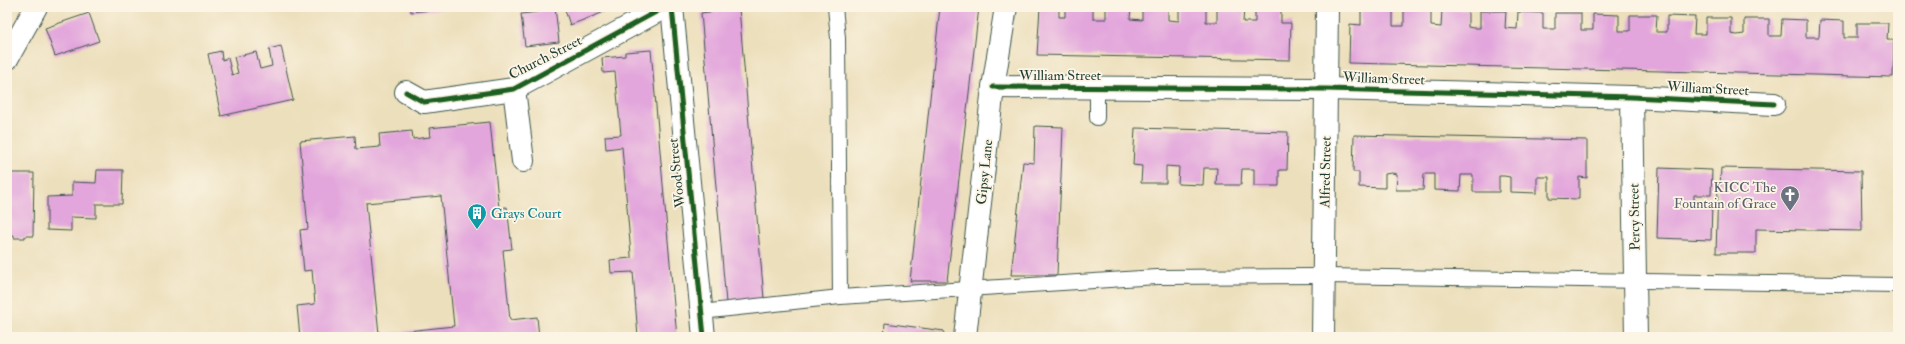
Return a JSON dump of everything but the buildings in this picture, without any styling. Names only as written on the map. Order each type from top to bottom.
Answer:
[{"type":"street","points":[[7,59],[36,7]]},
{"type":"street","name":"Church Street","points":[[406,92],[424,102],[514,89],[665,7]]},
{"type":"street","name":"Wood Street","points":[[672,7],[704,337]]},
{"type":"street","name":"Gipsy Lane","points":[[965,337],[994,87],[1006,7]]},
{"type":"street","name":"Alfred Street","points":[[1323,337],[1327,7]]},
{"type":"street","name":"William Street","points":[[994,87],[1326,89],[1632,97],[1774,104]]},
{"type":"street","points":[[514,89],[523,161]]},
{"type":"street","name":"Percy Street","points":[[1632,97],[1636,337]]},
{"type":"lane","points":[[835,7],[838,38],[840,297]]},
{"type":"lane","points":[[1097,88],[1097,118]]},
{"type":"lane","points":[[701,312],[840,297],[1157,277],[1324,276],[1898,285]]},
{"type":"cycle path","points":[[406,92],[424,102],[514,89],[665,7]]},
{"type":"cycle path","points":[[672,7],[704,337]]},
{"type":"cycle path","points":[[993,87],[1326,89],[1632,97],[1774,104]]},
{"type":"place","name":"KICC The Fountain of Grace","points":[[1790,212]]},
{"type":"place","name":"Grays Court","points":[[477,230]]}]
